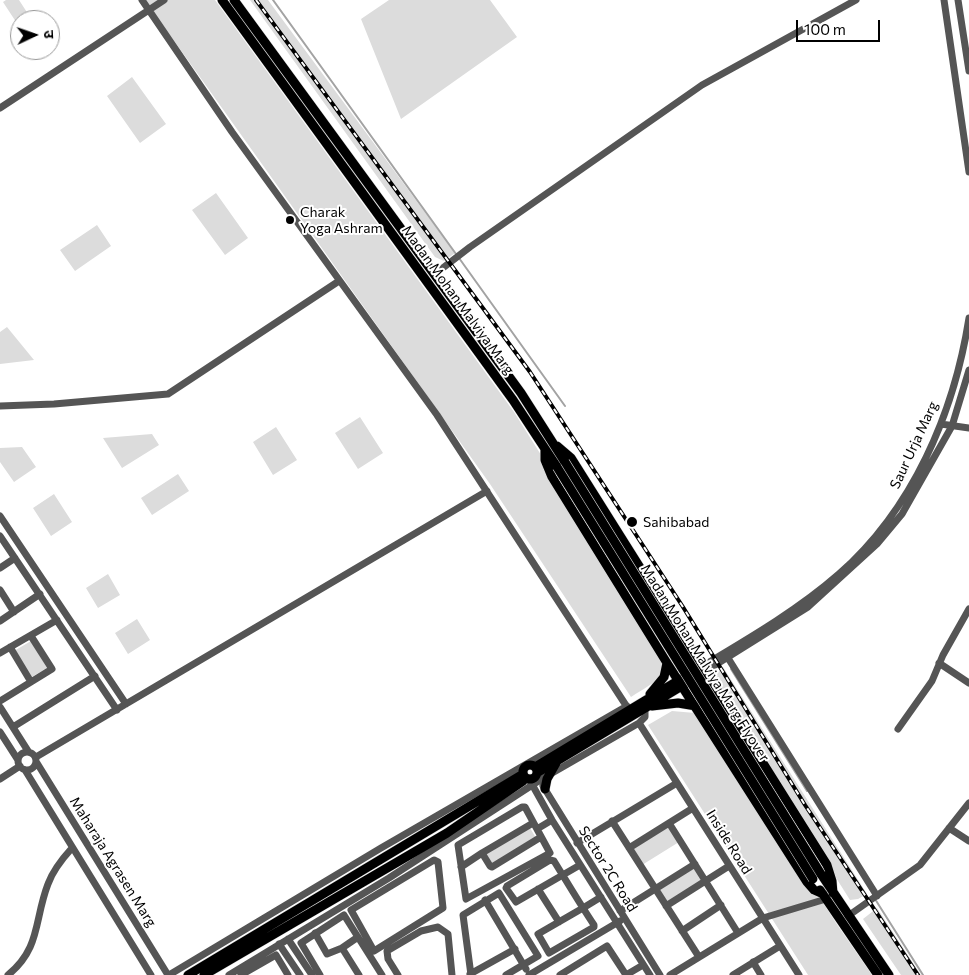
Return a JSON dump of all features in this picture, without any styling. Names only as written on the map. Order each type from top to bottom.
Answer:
[{"type":"main road","name":"Madan Mohan Malviya Marg","points":[[222,0],[508,392],[545,449]]},
{"type":"main road","name":"Madan Mohan Malviya Marg","points":[[234,0],[521,393],[554,445]]},
{"type":"main road","name":"Madan Mohan Malviya Marg Flyover","points":[[554,445],[561,465],[817,877]]},
{"type":"main road","points":[[554,445],[561,448],[571,458],[700,670],[827,865],[832,881],[828,896],[878,975]]},
{"type":"main road","name":"Madan Mohan Malviya Marg Flyover","points":[[545,449],[561,465],[700,670],[828,896]]},
{"type":"main road","points":[[545,449],[545,460],[552,477],[667,663],[807,882],[814,890],[828,896],[848,916],[889,975]]},
{"type":"main road","points":[[646,705],[664,677],[667,663]]},
{"type":"main road","points":[[204,975],[447,832],[700,670]]},
{"type":"main road","points":[[498,780],[512,781],[534,776],[628,708],[678,703],[696,706]]},
{"type":"main road","points":[[534,776],[545,789]]},
{"type":"main road","points":[[188,975],[512,781]]},
{"type":"street","points":[[142,0],[208,99],[437,415],[628,708],[498,780],[169,975]]},
{"type":"street","points":[[0,108],[164,0]]},
{"type":"street","points":[[435,274],[702,85],[856,0]]},
{"type":"street","points":[[944,0],[969,172]]},
{"type":"street","points":[[958,0],[969,71]]},
{"type":"street","points":[[0,406],[54,404],[168,394],[340,281]]},
{"type":"street","name":"Saur Urja Marg","points":[[700,670],[804,601],[840,573],[874,538],[896,510],[914,480],[941,424],[954,385],[969,318]]},
{"type":"street","name":"Saur Urja Marg","points":[[700,670],[728,658],[808,607],[844,577],[877,544],[907,506],[952,426],[969,370]]},
{"type":"street","points":[[941,424],[969,428]]},
{"type":"street","points":[[0,779],[21,765],[34,768],[36,760],[126,704],[486,491]]},
{"type":"street","points":[[0,516],[126,704]]},
{"type":"street","points":[[0,536],[117,710]]},
{"type":"street","points":[[0,568],[15,558]]},
{"type":"street","points":[[0,590],[14,612]]},
{"type":"street","points":[[0,621],[40,594]]},
{"type":"street","points":[[898,729],[932,681],[959,623],[969,609]]},
{"type":"street","points":[[0,653],[57,620]]},
{"type":"street","points":[[0,701],[53,667],[31,636]]},
{"type":"street","points":[[10,647],[31,682]]},
{"type":"street","points":[[728,658],[876,896]]},
{"type":"street","points":[[939,663],[969,683]]},
{"type":"street","points":[[12,727],[95,676]]},
{"type":"street","points":[[246,972],[279,944],[337,910],[392,881],[437,860],[443,908],[374,951],[351,910],[392,881],[534,776],[639,723],[645,716],[646,705]]},
{"type":"street","points":[[0,707],[28,751],[36,760]]},
{"type":"street","name":"Inside Road","points":[[639,723],[798,975]]},
{"type":"street","name":"Maharaja Agrasen Marg","points":[[0,732],[151,975]]},
{"type":"street","points":[[21,765],[20,754],[28,751]]},
{"type":"street","name":"Maharaja Agrasen Marg","points":[[36,760],[169,975]]},
{"type":"street","name":"Sector 2C Road","points":[[534,776],[552,820],[650,975]]},
{"type":"street","points":[[577,843],[677,783]]},
{"type":"street","name":"Sector 2C Road","points":[[545,789],[660,975]]},
{"type":"street","points":[[848,916],[920,865],[969,803]]},
{"type":"street","points":[[523,807],[535,826],[550,853],[467,899],[465,898],[460,844],[523,807]]},
{"type":"street","points":[[629,848],[693,808]]},
{"type":"street","points":[[461,867],[482,853],[535,826],[552,820]]},
{"type":"street","points":[[612,822],[699,958]]},
{"type":"street","points":[[669,823],[738,933]]},
{"type":"street","points":[[949,828],[969,841]]},
{"type":"street","points":[[482,853],[492,867],[541,837]]},
{"type":"street","points":[[8,975],[21,964],[30,951],[48,883],[60,861],[72,848]]},
{"type":"street","points":[[580,865],[563,875],[514,902],[506,887],[550,860],[554,861],[563,875],[583,908],[594,927],[548,953],[538,936],[559,922],[583,908],[601,897]]},
{"type":"street","points":[[620,911],[695,864]]},
{"type":"street","points":[[666,906],[729,866]]},
{"type":"street","points":[[538,889],[559,922]]},
{"type":"street","points":[[506,975],[538,955],[501,893],[485,900],[463,915],[470,975],[515,950]]},
{"type":"street","points":[[670,975],[763,918],[828,896]]},
{"type":"street","points":[[485,900],[529,975],[624,918]]},
{"type":"street","points":[[682,931],[721,905]]},
{"type":"street","points":[[337,910],[341,917]]},
{"type":"street","points":[[320,975],[301,944],[315,933],[345,916],[382,975]]},
{"type":"street","points":[[398,975],[388,959],[387,951],[422,931],[438,927],[448,934],[452,975]]},
{"type":"street","points":[[315,933],[327,954],[342,948],[358,937]]},
{"type":"street","points":[[288,939],[312,975]]},
{"type":"street","points":[[279,944],[300,975]]},
{"type":"street","points":[[560,975],[607,946],[626,975],[643,965]]},
{"type":"street","points":[[733,975],[780,946]]},
{"type":"street","points":[[342,948],[359,975]]},
{"type":"street","points":[[231,974],[246,972],[276,955],[288,975]]},
{"type":"street","points":[[753,962],[761,975]]},
{"type":"shaded area","points":[[6,0],[19,0],[26,10],[10,10],[10,13],[3,2]]},
{"type":"shaded area","points":[[145,0],[215,0],[514,412],[660,644],[663,665],[662,671],[655,682],[631,697],[490,484]]},
{"type":"shaded area","points":[[250,0],[268,0],[455,253],[444,261],[435,257]]},
{"type":"shaded area","points":[[389,0],[490,0],[517,37],[401,119],[361,19]]},
{"type":"shaded area","points":[[132,77],[166,124],[140,143],[107,96]]},
{"type":"shaded area","points":[[216,193],[248,238],[225,255],[192,210]]},
{"type":"shaded area","points":[[97,225],[111,246],[75,271],[60,250]]},
{"type":"shaded area","points":[[7,327],[34,360],[0,364],[0,332]]},
{"type":"shaded area","points":[[360,417],[383,453],[358,469],[335,433]]},
{"type":"shaded area","points":[[276,427],[297,460],[273,475],[253,442]]},
{"type":"shaded area","points":[[152,434],[159,445],[122,468],[103,438]]},
{"type":"shaded area","points":[[22,447],[36,467],[14,482],[0,462],[0,448]]},
{"type":"shaded area","points":[[178,474],[189,491],[152,515],[141,498]]},
{"type":"shaded area","points":[[54,494],[72,522],[51,536],[33,508]]},
{"type":"shaded area","points":[[108,574],[120,595],[98,608],[86,588]]},
{"type":"shaded area","points":[[137,619],[150,640],[128,654],[115,633]]},
{"type":"shaded area","points":[[31,641],[47,668],[30,678],[14,651]]},
{"type":"shaded area","points":[[723,667],[867,894],[858,899],[850,900],[714,681],[716,674]]},
{"type":"shaded area","points":[[672,711],[695,713],[710,723],[836,923],[872,975],[808,975],[648,725]]},
{"type":"shaded area","points":[[669,825],[679,842],[642,865],[632,848]]},
{"type":"shaded area","points":[[530,828],[536,838],[492,864],[486,854]]},
{"type":"shaded area","points":[[694,866],[703,881],[667,904],[658,889]]},
{"type":"shaded area","points":[[877,908],[921,975],[901,975],[863,919]]},
{"type":"waterway","points":[[273,0],[456,254]]},
{"type":"waterway","points":[[459,258],[565,406]]},
{"type":"waterway","points":[[731,669],[807,791]]},
{"type":"waterway","points":[[875,899],[923,975]]},
{"type":"railway","points":[[256,0],[530,372],[683,607],[805,805],[918,975]]},
{"type":"place","name":"Charak Yoga Ashram","points":[[290,220]]},
{"type":"place","name":"Sahibabad","points":[[632,522]]}]
